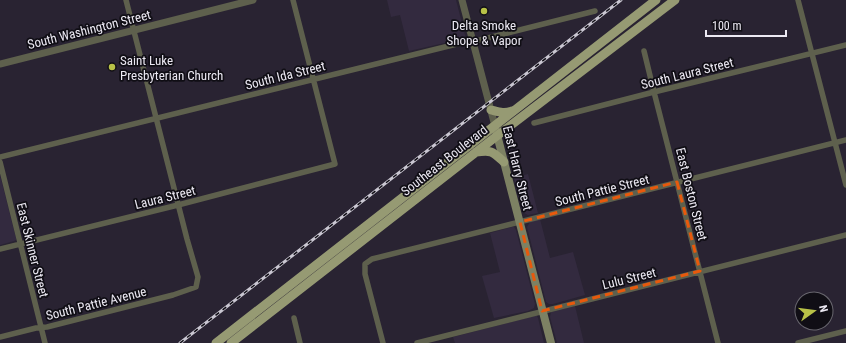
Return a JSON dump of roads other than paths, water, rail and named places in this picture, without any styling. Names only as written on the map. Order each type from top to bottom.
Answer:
[{"type":"main road","name":"Southeast Boulevard","points":[[231,343],[476,152],[517,109],[656,0]]},
{"type":"main road","name":"Southeast Boulevard","points":[[216,343],[496,130],[675,0]]},
{"type":"main road","points":[[491,110],[505,113],[517,109]]},
{"type":"main road","name":"East Harry Street","points":[[496,130],[551,343]]},
{"type":"main road","points":[[476,152],[494,152],[504,162]]},
{"type":"street","points":[[126,0],[178,205]]},
{"type":"street","name":"South Washington Street","points":[[0,64],[253,0]]},
{"type":"street","points":[[293,0],[313,80]]},
{"type":"street","name":"East Harry Street","points":[[462,0],[496,130]]},
{"type":"street","points":[[798,0],[846,185]]},
{"type":"street","name":"South Ida Street","points":[[0,157],[465,42],[480,40],[552,23],[595,11]]},
{"type":"street","name":"South Laura Street","points":[[534,123],[846,45]]},
{"type":"street","name":"East Boston Street","points":[[644,51],[718,343]]},
{"type":"street","name":"Laura Street","points":[[0,249],[335,164],[313,80]]},
{"type":"street","name":"South Pattie Street","points":[[383,343],[365,274],[365,264],[372,259],[846,140]]},
{"type":"street","name":"East Skinner Street","points":[[0,162],[45,343]]},
{"type":"street","name":"South Pattie Avenue","points":[[0,336],[54,325],[173,295],[196,287],[198,276],[178,205]]},
{"type":"street","name":"Lulu Street","points":[[417,343],[846,234]]},
{"type":"street","points":[[294,318],[300,343]]},
{"type":"street","points":[[798,343],[846,331]]},
{"type":"railway","points":[[180,343],[621,0]]},
{"type":"place","name":"Delta Smoke Shope & Vapor","points":[[484,11]]},
{"type":"place","name":"Saint Luke Presbyterian Church","points":[[112,67]]}]
